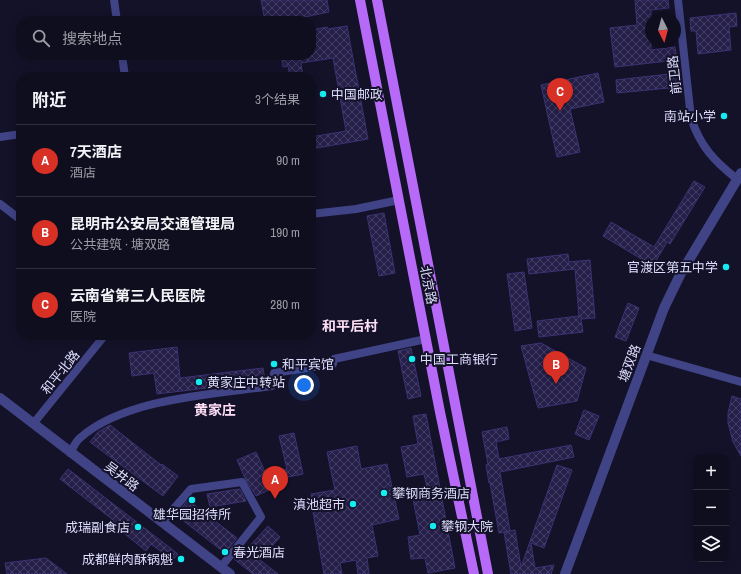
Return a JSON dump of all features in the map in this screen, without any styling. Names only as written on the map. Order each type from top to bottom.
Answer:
[{"type":"main road","name":"北京路","points":[[360,0],[454,480],[474,574]]},
{"type":"main road","name":"北京路","points":[[377,0],[488,574]]},
{"type":"street","points":[[114,0],[116,16]]},
{"type":"street","name":"前卫路","points":[[678,0],[691,118],[694,129],[710,155],[739,176]]},
{"type":"street","points":[[123,60],[124,72]]},
{"type":"street","points":[[0,137],[16,135]]},
{"type":"street","name":"塘双路","points":[[565,574],[664,308],[680,275],[739,176]]},
{"type":"street","points":[[316,213],[356,209],[399,200]]},
{"type":"street","points":[[0,204],[16,216]]},
{"type":"street","points":[[70,453],[79,438],[110,418],[160,402],[192,396],[272,386],[274,373],[333,364],[334,358],[426,339]]},
{"type":"street","name":"和平北路","points":[[33,424],[101,340]]},
{"type":"street","points":[[646,355],[741,382]]},
{"type":"street","name":"吴井路","points":[[0,398],[230,574]]},
{"type":"street","points":[[162,522],[191,489],[242,482],[261,517],[221,567]]},
{"type":"building","points":[[261,0],[327,0],[329,12],[309,16],[264,16]]},
{"type":"building","points":[[635,0],[668,0],[669,8],[645,12],[645,48],[651,48],[651,50],[675,48],[677,60],[615,67],[610,28],[637,25]]},
{"type":"building","points":[[736,13],[737,26],[729,27],[731,50],[698,54],[696,31],[691,31],[690,18]]},
{"type":"building","points":[[347,26],[368,139],[316,148],[316,136],[346,131],[333,58],[301,63],[302,72],[289,72],[288,66],[283,67],[282,60],[316,60],[316,29],[327,27],[328,29]]},
{"type":"building","points":[[598,73],[604,102],[570,109],[580,152],[557,157],[541,85]]},
{"type":"building","points":[[678,73],[679,87],[617,93],[616,80]]},
{"type":"building","points":[[694,181],[705,187],[670,244],[667,242],[653,266],[603,236],[611,222],[654,247]]},
{"type":"building","points":[[384,213],[395,273],[379,276],[367,216]]},
{"type":"building","points":[[568,254],[569,262],[590,260],[595,318],[581,319],[583,332],[539,337],[537,321],[579,316],[575,269],[529,274],[527,259]]},
{"type":"building","points":[[524,272],[532,328],[515,331],[507,274]]},
{"type":"building","points":[[628,303],[639,308],[626,341],[615,337]]},
{"type":"building","points":[[541,343],[586,368],[577,401],[538,408],[521,346]]},
{"type":"building","points":[[177,347],[180,378],[263,368],[265,381],[157,394],[154,373],[132,376],[129,353]]},
{"type":"building","points":[[411,348],[421,396],[408,399],[398,351]]},
{"type":"building","points":[[732,396],[741,399],[741,456],[733,442],[728,423],[728,413]]},
{"type":"building","points":[[584,410],[599,416],[589,440],[575,434]]},
{"type":"building","points":[[426,414],[455,568],[428,573],[425,558],[411,559],[408,537],[420,535],[413,499],[429,496],[424,474],[407,477],[401,447],[418,444],[413,416]]},
{"type":"building","points":[[110,425],[161,465],[162,464],[178,476],[163,496],[90,442],[98,432]]},
{"type":"building","points":[[507,427],[509,439],[496,442],[499,459],[571,445],[574,457],[500,472],[510,531],[499,533],[489,483],[486,465],[488,464],[482,432]]},
{"type":"building","points":[[294,433],[303,474],[288,477],[271,484],[273,488],[256,496],[245,478],[237,460],[256,452],[267,476],[287,469],[279,436]]},
{"type":"building","points":[[357,446],[361,469],[387,464],[399,519],[372,525],[378,556],[367,558],[369,574],[358,574],[356,560],[340,563],[342,574],[324,574],[311,494],[335,490],[327,452]]},
{"type":"building","points":[[557,465],[572,470],[544,548],[531,543],[535,568],[554,565],[551,574],[511,574],[504,532],[515,530],[521,567]]},
{"type":"building","points":[[68,469],[178,554],[173,560],[151,544],[146,551],[110,522],[112,519],[60,479]]},
{"type":"building","points":[[240,489],[246,501],[210,507],[207,494]]},
{"type":"building","points":[[188,500],[237,538],[225,553],[176,515]]},
{"type":"building","points":[[268,526],[280,537],[260,560],[278,574],[253,574],[234,559],[244,548],[246,550]]},
{"type":"building","points":[[46,558],[67,574],[7,574],[5,563]]},
{"type":"place","name":"中国邮政","points":[[323,94]]},
{"type":"place","name":"云南省第三人民医院","points":[[560,111]]},
{"type":"place","name":"南站小学","points":[[724,116]]},
{"type":"place","name":"官渡区第五中学","points":[[726,267]]},
{"type":"place","name":"中国工商银行","points":[[412,359]]},
{"type":"place","name":"和平宾馆","points":[[274,364]]},
{"type":"place","name":"黄家庄中转站","points":[[199,382]]},
{"type":"place","name":"昆明市公安局交通管理局","points":[[556,384]]},
{"type":"place","name":"攀钢商务酒店","points":[[384,493]]},
{"type":"place","name":"7天酒店","points":[[275,499]]},
{"type":"place","name":"雄华园招待所","points":[[192,500]]},
{"type":"place","name":"滇池超市","points":[[353,504]]},
{"type":"place","name":"攀钢大院","points":[[433,526]]},
{"type":"place","name":"成瑞副食店","points":[[138,527]]},
{"type":"place","name":"春光酒店","points":[[225,552]]},
{"type":"place","name":"成都鲜肉酥锅魁","points":[[181,559]]},
{"type":"district","name":"和平后村","points":[[350,326]]},
{"type":"district","name":"黄家庄","points":[[215,410]]}]
